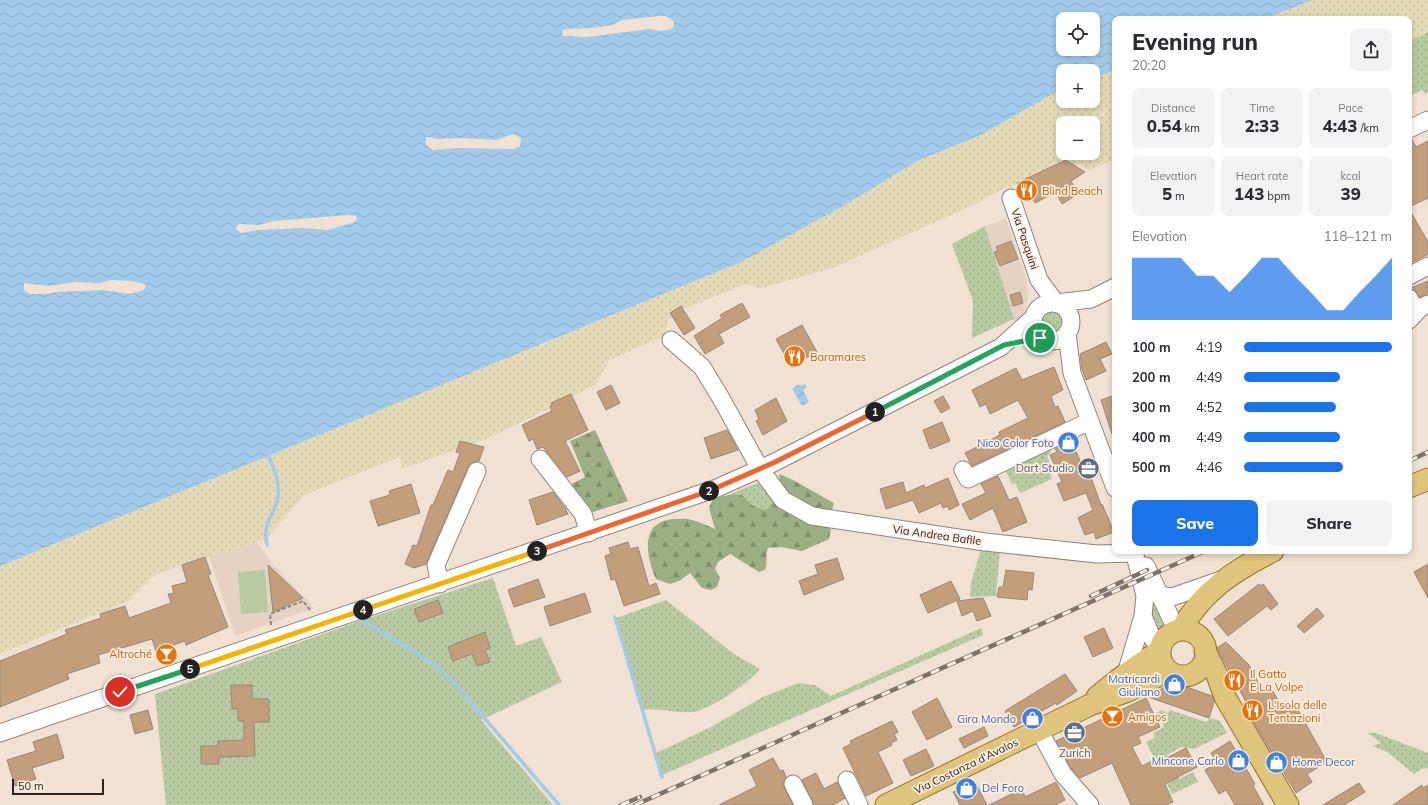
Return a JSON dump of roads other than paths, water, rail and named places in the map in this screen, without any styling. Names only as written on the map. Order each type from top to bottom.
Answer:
[{"type":"main road","points":[[1412,486],[1428,478]]},
{"type":"main road","points":[[1179,631],[1193,609],[1220,583],[1268,554]]},
{"type":"main road","points":[[1220,583],[1200,618],[1198,629],[1225,697],[1288,805]]},
{"type":"main road","points":[[1178,673],[1194,673],[1203,664],[1203,644],[1189,631],[1179,631],[1166,637],[1160,649],[1161,661],[1178,673],[1208,684],[1225,697]]},
{"type":"main road","name":"Via Costanza d'Avalos","points":[[1090,705],[1126,674],[1160,649]]},
{"type":"main road","name":"Via Costanza d'Avalos","points":[[886,805],[1090,705],[1178,673]]},
{"type":"street","points":[[1412,128],[1428,120]]},
{"type":"street","name":"Via Pasquini","points":[[1011,198],[1039,280],[1056,303]]},
{"type":"street","points":[[1412,274],[1428,266]]},
{"type":"street","name":"Via Pasquini","points":[[1034,314],[1039,280]]},
{"type":"street","points":[[0,733],[440,584],[717,488],[760,470],[1004,345],[1045,304],[1091,299],[1112,288]]},
{"type":"street","points":[[1004,345],[1044,339],[1058,340],[1069,330],[1091,299]]},
{"type":"street","points":[[1056,303],[1062,305],[1069,314],[1072,373],[1112,479]]},
{"type":"street","points":[[1412,315],[1419,303]]},
{"type":"street","points":[[1034,314],[1034,329],[1072,373]]},
{"type":"street","name":"Via Andrea Bafile","points":[[671,340],[702,368],[722,400],[760,470],[783,500],[812,516],[985,542],[1097,554],[1112,553]]},
{"type":"street","points":[[969,473],[1090,421]]},
{"type":"street","points":[[540,459],[582,514],[589,533]]},
{"type":"street","points":[[440,584],[436,565],[477,471]]},
{"type":"street","points":[[1126,674],[1143,616],[1145,596],[1135,554]]},
{"type":"street","points":[[1136,554],[1179,631]]},
{"type":"street","points":[[1158,595],[1172,597],[1220,583]]},
{"type":"street","points":[[1143,616],[1152,638],[1160,649]]},
{"type":"street","points":[[1039,730],[1063,774],[1090,805]]},
{"type":"street","points":[[847,780],[859,805]]},
{"type":"street","points":[[793,784],[804,805]]},
{"type":"water","points":[[0,0],[1313,0],[1272,16],[1112,16],[1112,71],[1100,75],[1100,64],[1056,64],[1056,92],[979,136],[917,161],[847,204],[741,262],[0,566]]},
{"type":"water","points":[[799,384],[800,386],[805,384],[807,387],[803,390],[809,402],[802,406],[793,390],[793,388]]},
{"type":"waterway","points":[[267,545],[267,524],[274,510],[278,497],[276,476],[269,457]]},
{"type":"waterway","points":[[615,617],[662,777]]},
{"type":"waterway","points":[[362,620],[435,665],[457,686],[559,805]]},
{"type":"railway","points":[[1412,460],[1428,452]]},
{"type":"railway","points":[[635,805],[1198,554]]},
{"type":"railway","points":[[1091,596],[1147,570]]},
{"type":"railway","points":[[621,805],[640,797]]},
{"type":"place","name":"Blind Beach","points":[[1027,191]]},
{"type":"place","name":"Baramares","points":[[794,357]]},
{"type":"place","name":"Nico Color Foto","points":[[1069,443]]},
{"type":"place","name":"Dart Studio","points":[[1089,468]]},
{"type":"place","name":"Altroché","points":[[167,654]]},
{"type":"place","name":"Il Gatto E La Volpe","points":[[1235,680]]},
{"type":"place","name":"Matricardi Giuliano","points":[[1175,685]]},
{"type":"place","name":"L'Isola delle Tentazioni","points":[[1252,711]]},
{"type":"place","name":"Amigos","points":[[1112,717]]},
{"type":"place","name":"Gira Mondo","points":[[1032,719]]},
{"type":"place","name":"Zurich","points":[[1075,733]]},
{"type":"place","name":"Mincone Carlo","points":[[1239,761]]},
{"type":"place","name":"Home Decor","points":[[1276,762]]},
{"type":"place","name":"Del Foro","points":[[966,788]]}]
